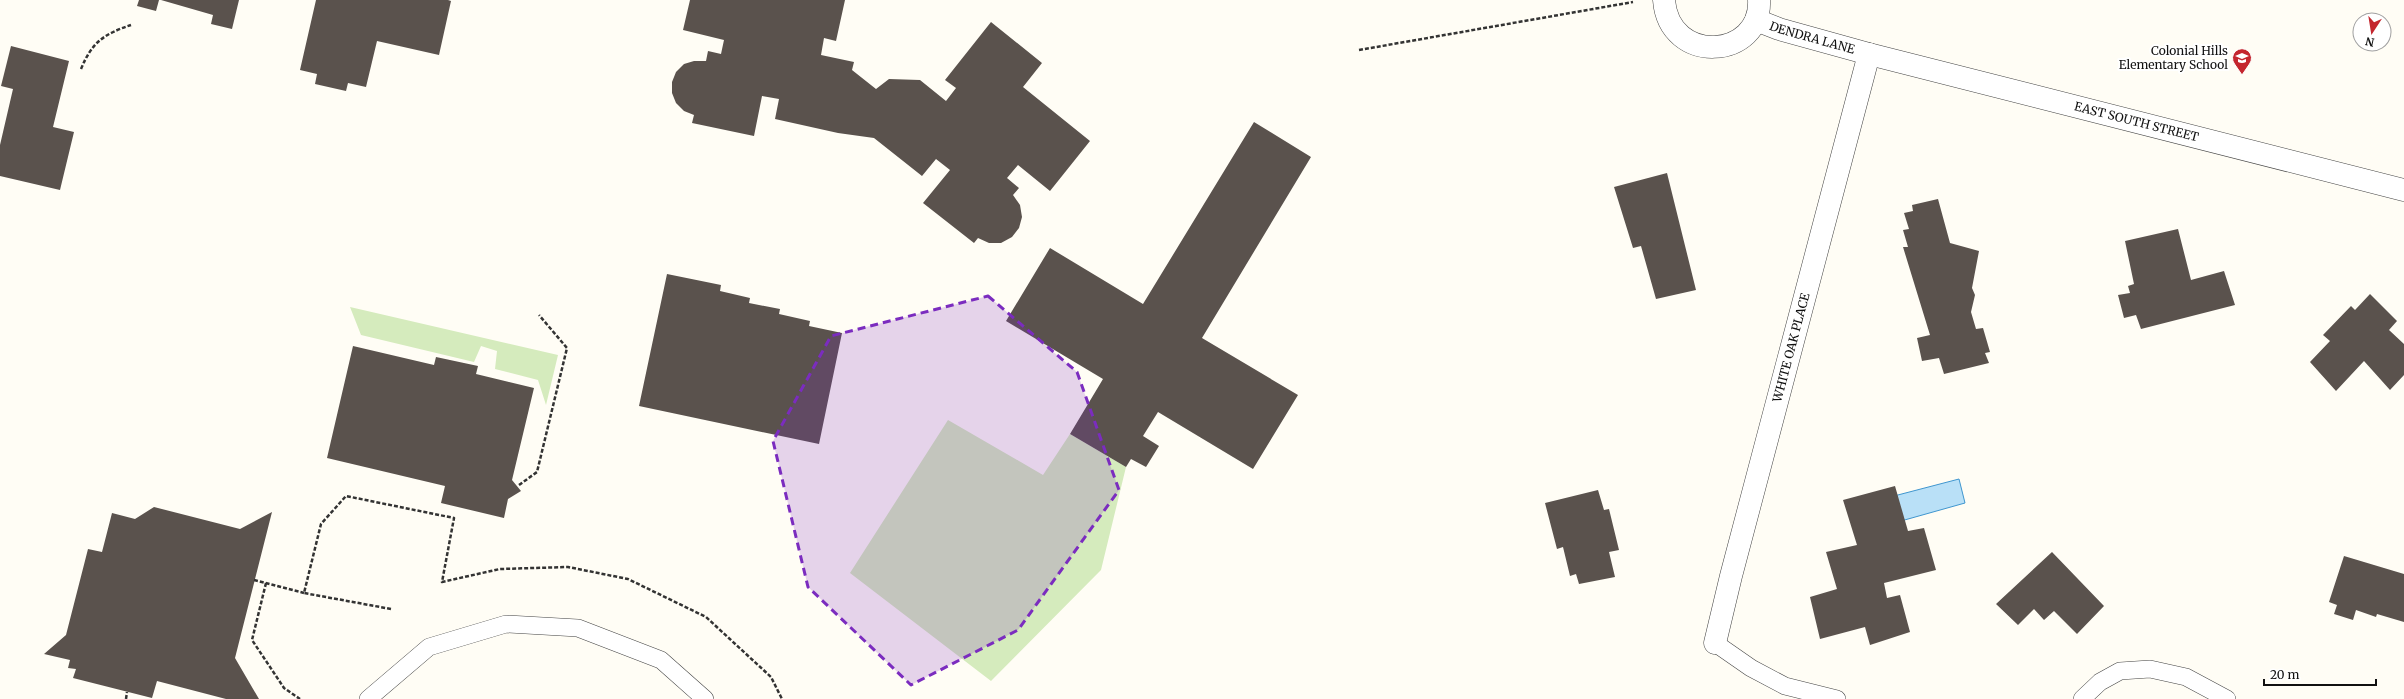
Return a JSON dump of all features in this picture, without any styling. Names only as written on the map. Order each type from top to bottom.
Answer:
[{"type":"street","name":"DENDRA LANE","points":[[1664,0],[1665,12],[1671,27],[1683,39],[1696,45],[1711,48],[1724,46],[1737,41],[1748,31],[1758,10],[1779,29],[1869,54]]},
{"type":"street","name":"EAST SOUTH STREET","points":[[1869,54],[2404,190]]},
{"type":"street","name":"WHITE OAK PLACE","points":[[1715,643],[1730,576],[1869,54]]},
{"type":"lane","points":[[368,699],[429,647],[506,624],[578,628],[661,660],[705,699]]},
{"type":"lane","points":[[1715,643],[1751,668],[1785,686],[1837,699]]},
{"type":"lane","points":[[2082,699],[2100,682],[2120,671],[2150,669],[2186,677],[2227,699]]},
{"type":"path","points":[[1359,50],[1634,1]]},
{"type":"path","points":[[81,69],[87,55],[98,41],[110,32],[131,25]]},
{"type":"path","points":[[519,485],[537,472],[567,348],[539,315]]},
{"type":"path","points":[[304,593],[321,524],[346,496],[454,518],[442,582],[500,569],[568,567],[628,579],[706,617],[771,677],[782,699]]},
{"type":"path","points":[[254,580],[304,593],[391,609]]},
{"type":"path","points":[[266,583],[252,640],[284,688],[300,698]]},
{"type":"path","points":[[126,699],[127,692]]},
{"type":"highlighted area","points":[[988,296],[1077,372],[1119,490],[1018,630],[911,685],[808,587],[773,441],[831,336]]},
{"type":"green space","points":[[350,307],[558,355],[546,405],[538,380],[495,369],[497,351],[481,346],[474,362],[361,335]]},
{"type":"green space","points":[[948,420],[1043,475],[1070,434],[1126,467],[1101,570],[991,681],[850,573]]},
{"type":"water","points":[[1959,479],[1965,503],[1901,521],[1894,496]]},
{"type":"building","points":[[139,0],[159,0],[156,11],[137,6]]},
{"type":"building","points":[[161,0],[239,0],[232,29],[211,24],[213,15]]},
{"type":"building","points":[[316,0],[451,1],[439,55],[377,41],[366,87],[348,83],[346,91],[315,84],[317,74],[300,70]]},
{"type":"building","points":[[690,0],[845,0],[836,41],[824,38],[821,55],[854,62],[852,70],[876,89],[889,79],[920,80],[946,101],[956,88],[945,80],[991,22],[1042,63],[1023,87],[1090,141],[1050,191],[1018,165],[1007,178],[1019,188],[1013,195],[1020,205],[1022,217],[1019,228],[1012,237],[1001,243],[989,243],[978,238],[974,243],[923,203],[950,170],[936,159],[922,176],[874,138],[838,133],[775,119],[779,99],[762,96],[754,136],[692,123],[694,115],[684,111],[676,103],[672,93],[672,82],[676,72],[684,64],[694,61],[706,61],[708,51],[721,54],[724,40],[683,30]]},
{"type":"building","points":[[11,46],[69,61],[53,127],[74,132],[60,190],[0,176],[0,145],[13,89],[1,86]]},
{"type":"building","points":[[1254,122],[1311,157],[1202,338],[1298,395],[1253,469],[1158,412],[1143,436],[1159,446],[1146,467],[1131,459],[1126,467],[1070,434],[1103,379],[1006,321],[1050,248],[1143,304]]},
{"type":"building","points":[[1667,173],[1696,290],[1656,299],[1641,246],[1633,248],[1614,187]]},
{"type":"building","points":[[1938,199],[1950,243],[1979,251],[1972,288],[1975,295],[1971,312],[1976,329],[1983,328],[1990,352],[1985,353],[1989,363],[1944,374],[1939,358],[1922,361],[1917,338],[1930,335],[1903,247],[1908,247],[1903,230],[1909,229],[1904,213],[1913,211],[1912,205]]},
{"type":"building","points":[[2178,229],[2191,280],[2224,271],[2235,305],[2141,329],[2136,315],[2124,318],[2118,295],[2130,293],[2128,286],[2134,284],[2125,241]]},
{"type":"building","points":[[667,274],[721,285],[720,291],[750,298],[749,303],[780,309],[779,314],[810,321],[809,326],[842,333],[819,444],[639,406]]},
{"type":"building","points":[[2370,294],[2397,321],[2389,330],[2404,344],[2404,375],[2390,390],[2364,361],[2336,391],[2310,362],[2330,341],[2323,335],[2351,306],[2355,310]]},
{"type":"building","points":[[353,346],[434,365],[436,357],[478,366],[476,374],[534,388],[512,480],[521,491],[508,499],[504,518],[441,503],[445,486],[327,458]]},
{"type":"building","points":[[1895,486],[1908,531],[1924,528],[1936,570],[1884,583],[1887,598],[1900,595],[1910,632],[1870,645],[1865,627],[1820,639],[1810,597],[1837,589],[1826,552],[1857,545],[1843,500]]},
{"type":"building","points":[[1598,490],[1604,510],[1609,509],[1619,550],[1609,552],[1615,577],[1579,584],[1576,574],[1570,576],[1563,547],[1557,549],[1545,503]]},
{"type":"building","points":[[154,507],[240,529],[272,512],[235,658],[259,699],[226,699],[157,681],[152,698],[73,678],[76,669],[68,668],[70,660],[44,654],[66,635],[88,549],[102,552],[112,513],[135,519]]},
{"type":"building","points":[[2052,552],[2104,606],[2077,634],[2054,611],[2044,620],[2034,609],[2018,625],[1996,604]]},
{"type":"building","points":[[2344,556],[2404,574],[2404,622],[2377,614],[2376,617],[2356,610],[2353,620],[2334,614],[2337,605],[2329,602]]},
{"type":"place","name":"Colonial Hills Elementary School","points":[[2242,75]]}]
